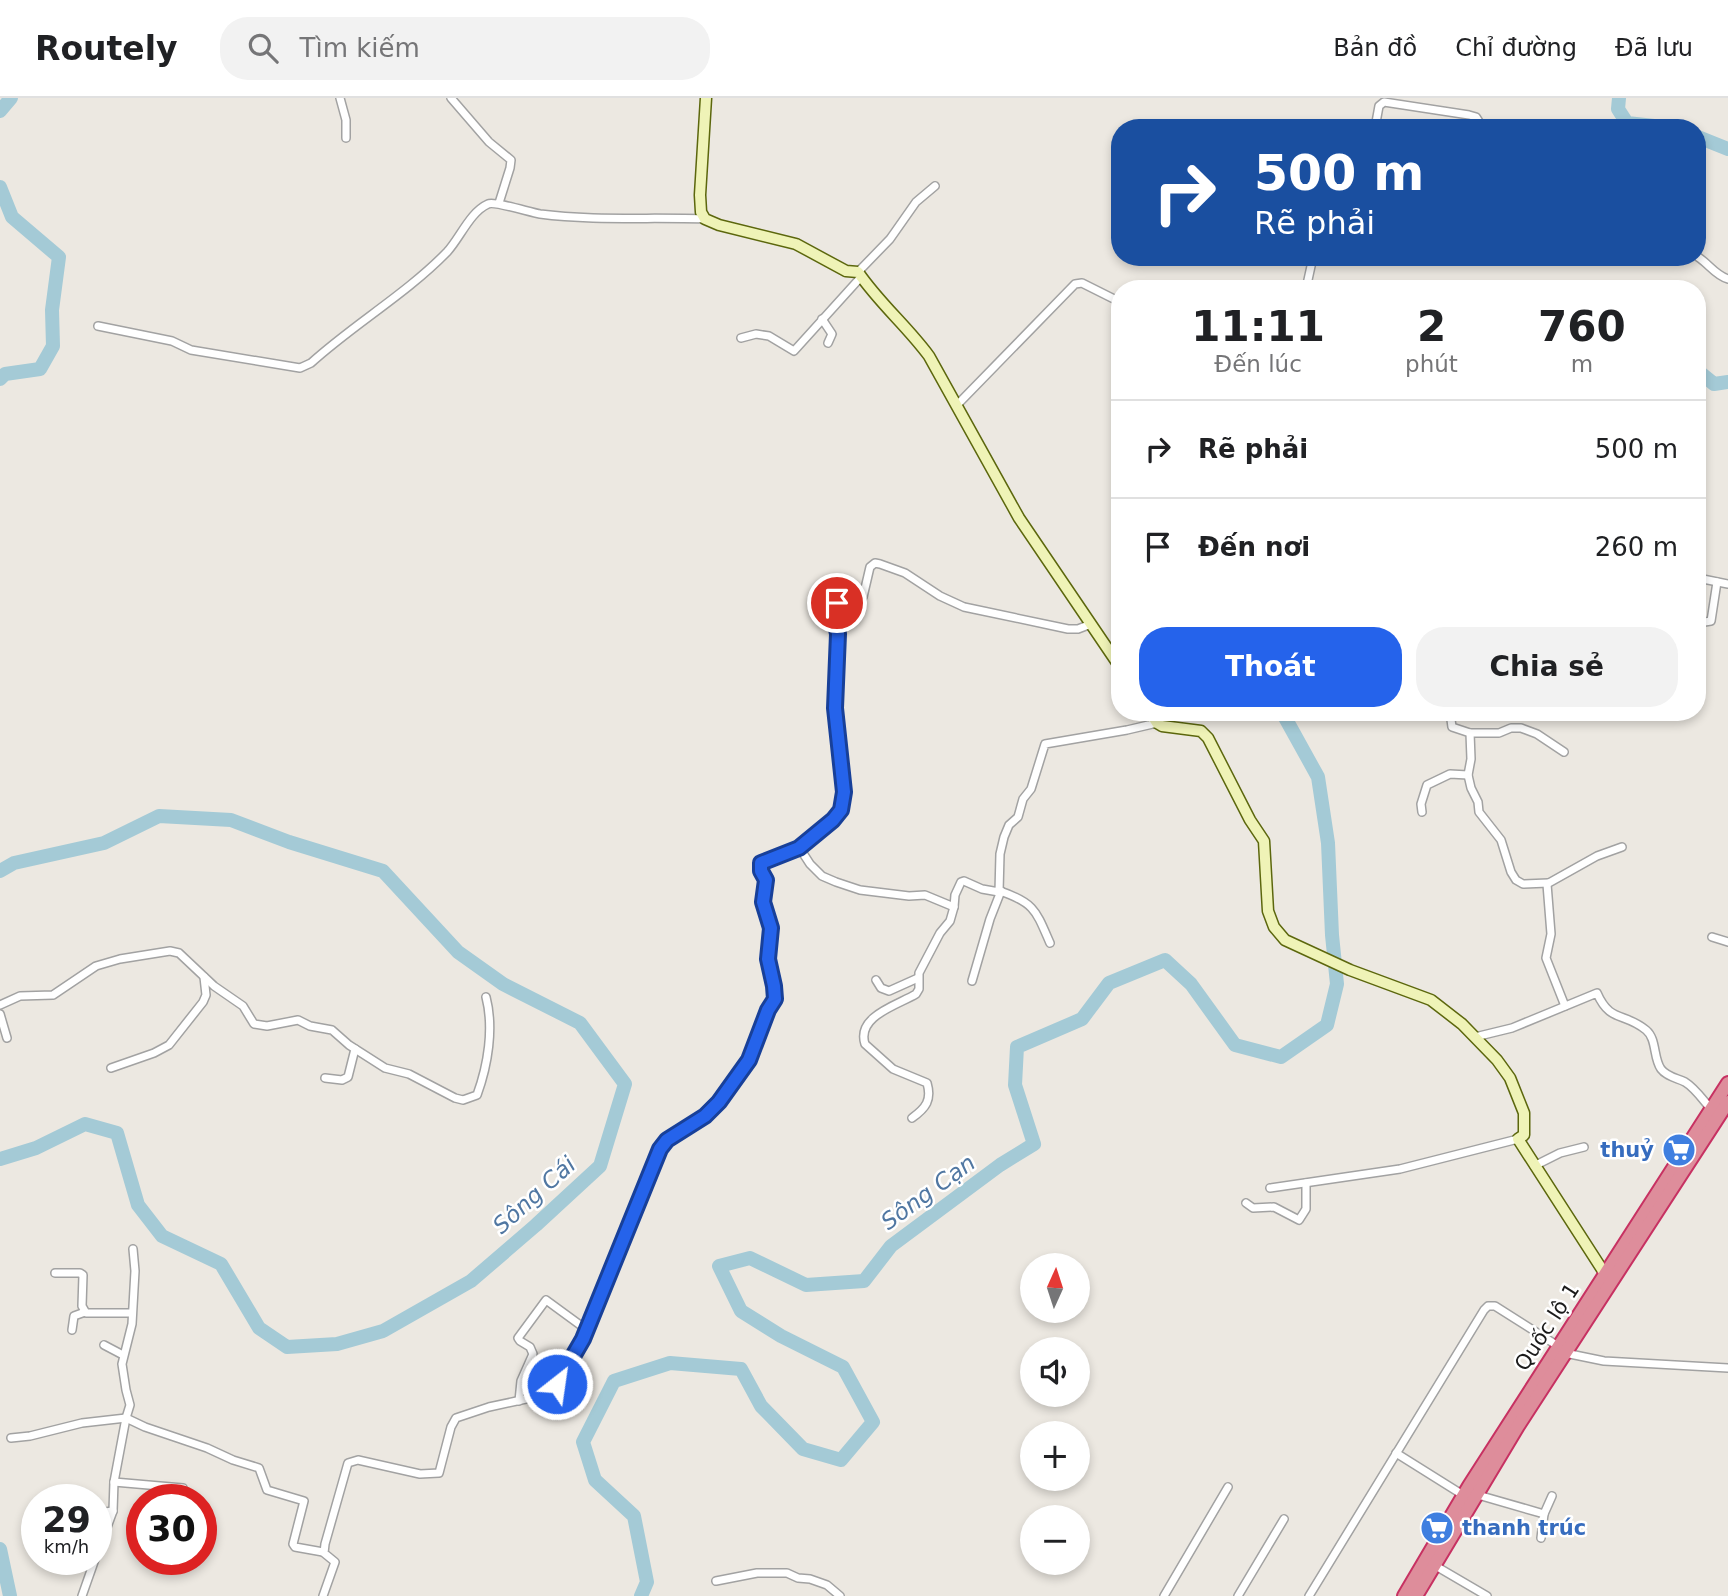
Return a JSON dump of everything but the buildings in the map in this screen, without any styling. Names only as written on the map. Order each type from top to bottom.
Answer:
[{"type":"highway","name":"Quốc lộ 1","points":[[1416,1596],[1478,1495],[1605,1274],[1728,1083]]},
{"type":"highway","name":"Quốc lộ 1","points":[[1404,1596],[1463,1495],[1728,1102]]},
{"type":"street","points":[[340,98],[346,120],[346,138]]},
{"type":"street","points":[[450,98],[489,142],[511,160],[499,203]]},
{"type":"street","points":[[705,219],[701,212],[700,195],[706,98]]},
{"type":"street","points":[[1377,119],[1379,106],[1384,102],[1469,115],[1477,119]]},
{"type":"street","points":[[741,338],[756,334],[769,336],[794,351],[890,239],[916,202],[935,186]]},
{"type":"street","points":[[98,326],[172,341],[191,350],[305,367],[447,251],[485,205],[499,203],[521,211],[553,215],[705,219],[796,244],[846,271],[859,274],[883,306],[923,349],[1019,518],[1111,654]]},
{"type":"street","points":[[1706,263],[1717,275],[1728,279]]},
{"type":"street","points":[[957,405],[1075,284],[1082,283],[1111,298]]},
{"type":"street","points":[[822,319],[832,334],[828,343]]},
{"type":"street","points":[[324,1552],[346,1466],[351,1461],[358,1460],[420,1474],[439,1473],[451,1427],[456,1418],[548,1394],[557,1384],[587,1330],[660,1149],[667,1140],[705,1116],[719,1102],[749,1060],[775,997],[768,967],[771,928],[763,902],[766,880],[761,871],[761,863],[799,848],[841,810],[844,792],[835,708],[838,634],[833,608],[837,603],[863,597],[870,567],[880,564],[905,573],[940,596],[964,607],[1068,629],[1078,629],[1091,624]]},
{"type":"street","points":[[1706,580],[1728,584]]},
{"type":"street","points":[[1706,622],[1711,621],[1717,582]]},
{"type":"street","points":[[1451,721],[1452,727],[1470,733],[1499,733],[1511,728],[1521,729],[1538,734],[1564,752]]},
{"type":"street","points":[[971,981],[1000,891],[1000,854],[1004,837],[1009,825],[1018,817],[1023,799],[1031,789],[1045,744],[1157,723],[1200,731],[1208,738],[1250,820],[1264,841],[1268,911],[1274,927],[1285,940],[1350,970],[1430,1000],[1443,1008],[1497,1060],[1516,1091],[1524,1113],[1524,1135],[1518,1139],[1400,1169],[1270,1188]]},
{"type":"street","points":[[1470,733],[1471,759],[1468,775],[1471,788],[1478,802],[1479,812],[1501,841],[1516,880],[1522,884],[1548,883],[1597,856],[1622,847]]},
{"type":"street","points":[[1422,812],[1423,792],[1427,785],[1450,774],[1468,775]]},
{"type":"street","points":[[799,848],[822,876],[836,882],[860,890],[909,896],[925,895],[954,907]]},
{"type":"street","points":[[912,1118],[925,1108],[929,1100],[928,1083],[893,1069],[864,1044],[863,1037],[866,1027],[878,1015],[916,994],[919,989],[918,978],[940,933],[950,921],[955,895],[961,882],[1000,891],[1028,903],[1050,943]]},
{"type":"street","points":[[1548,883],[1551,934],[1546,958],[1565,1006]]},
{"type":"street","points":[[1712,937],[1728,942]]},
{"type":"street","points":[[0,1005],[20,996],[53,995],[96,966],[163,951],[179,953],[203,976],[243,1006],[254,1024],[267,1026],[298,1020],[310,1026],[336,1032],[355,1049],[385,1068],[409,1074],[449,1096],[463,1100],[475,1097],[478,1093],[486,1063],[490,1030],[486,997]]},
{"type":"street","points":[[111,1068],[169,1045],[203,1002],[206,995],[203,976]]},
{"type":"street","points":[[876,980],[881,988],[889,991],[918,978]]},
{"type":"street","points":[[1475,1037],[1512,1028],[1597,993],[1607,1012],[1625,1017],[1646,1029],[1652,1036],[1659,1066],[1664,1073],[1687,1083],[1711,1109]]},
{"type":"street","points":[[0,1014],[7,1038]]},
{"type":"street","points":[[325,1078],[342,1080],[348,1077],[355,1049]]},
{"type":"street","points":[[1518,1139],[1605,1274]]},
{"type":"street","points":[[1534,1166],[1560,1153],[1584,1147]]},
{"type":"street","points":[[1246,1203],[1253,1208],[1274,1207],[1299,1220],[1306,1209],[1306,1183]]},
{"type":"street","points":[[113,1511],[114,1482],[131,1405],[123,1372],[123,1355],[130,1333],[132,1313],[135,1271],[133,1249]]},
{"type":"street","points":[[55,1273],[83,1275],[82,1306],[85,1312]]},
{"type":"street","points":[[519,1401],[521,1381],[533,1354],[530,1347],[518,1338],[546,1300],[587,1330]]},
{"type":"street","points":[[1309,1596],[1488,1306],[1495,1306],[1562,1349],[1604,1361],[1728,1367]]},
{"type":"street","points":[[72,1330],[74,1316],[85,1312],[132,1313]]},
{"type":"street","points":[[104,1345],[123,1355]]},
{"type":"street","points":[[11,1438],[82,1423],[127,1418],[259,1468],[267,1490],[304,1502],[293,1538],[295,1547],[324,1552],[335,1562],[323,1596]]},
{"type":"street","points":[[1396,1454],[1463,1495]]},
{"type":"street","points":[[114,1482],[137,1484]]},
{"type":"street","points":[[1164,1596],[1228,1488]]},
{"type":"street","points":[[1478,1495],[1544,1514]]},
{"type":"street","points":[[1541,1538],[1544,1514],[1552,1496]]},
{"type":"street","points":[[1238,1596],[1284,1519]]},
{"type":"street","points":[[1434,1565],[1487,1596]]},
{"type":"street","points":[[716,1581],[757,1573],[787,1573],[827,1585],[840,1596]]},
{"type":"street","points":[[82,1596],[90,1575]]},
{"type":"waterway","name":"Sông Cái","points":[[0,111],[11,98]]},
{"type":"waterway","name":"Sông Cạn","points":[[1619,98],[1618,109],[1624,119]]},
{"type":"waterway","name":"Sông Cạn","points":[[1706,140],[1728,149]]},
{"type":"waterway","name":"Sông Cái","points":[[0,187],[12,217],[59,257],[52,310],[53,346],[40,369],[5,374],[0,379]]},
{"type":"waterway","name":"Sông Cạn","points":[[1706,378],[1714,384],[1728,382]]},
{"type":"waterway","name":"Sông Cạn","points":[[641,1596],[647,1582],[634,1516],[595,1480],[583,1442],[614,1381],[670,1363],[741,1369],[761,1406],[803,1449],[841,1460],[873,1422],[843,1367],[781,1336],[741,1311],[719,1266],[750,1258],[806,1285],[864,1281],[891,1246],[1000,1165],[1034,1144],[1015,1085],[1017,1047],[1082,1019],[1109,983],[1165,960],[1191,984],[1235,1045],[1281,1057],[1327,1025],[1337,984],[1328,843],[1318,777],[1287,721]]},
{"type":"waterway","name":"Sông Cái","points":[[0,871],[14,863],[104,843],[159,816],[231,820],[289,842],[383,871],[458,952],[503,984],[580,1023],[625,1084],[600,1166],[536,1225],[471,1281],[383,1331],[337,1344],[287,1347],[259,1328],[221,1264],[162,1236],[138,1205],[117,1133],[85,1124],[36,1148],[0,1159]]},
{"type":"waterway","name":"Sông Cái","points":[[0,1549],[10,1596]]},
{"type":"place","name":"thuỷ","points":[[1679,1150]]},
{"type":"place","name":"thanh trúc","points":[[1437,1528]]},
{"type":"route","points":[[557,1384],[583,1339],[660,1149],[667,1140],[705,1116],[719,1102],[749,1060],[768,1010],[775,999],[768,967],[771,928],[763,902],[766,880],[761,871],[761,863],[799,848],[818,833],[841,810],[844,792],[835,708],[838,634],[833,608],[837,603]]}]
